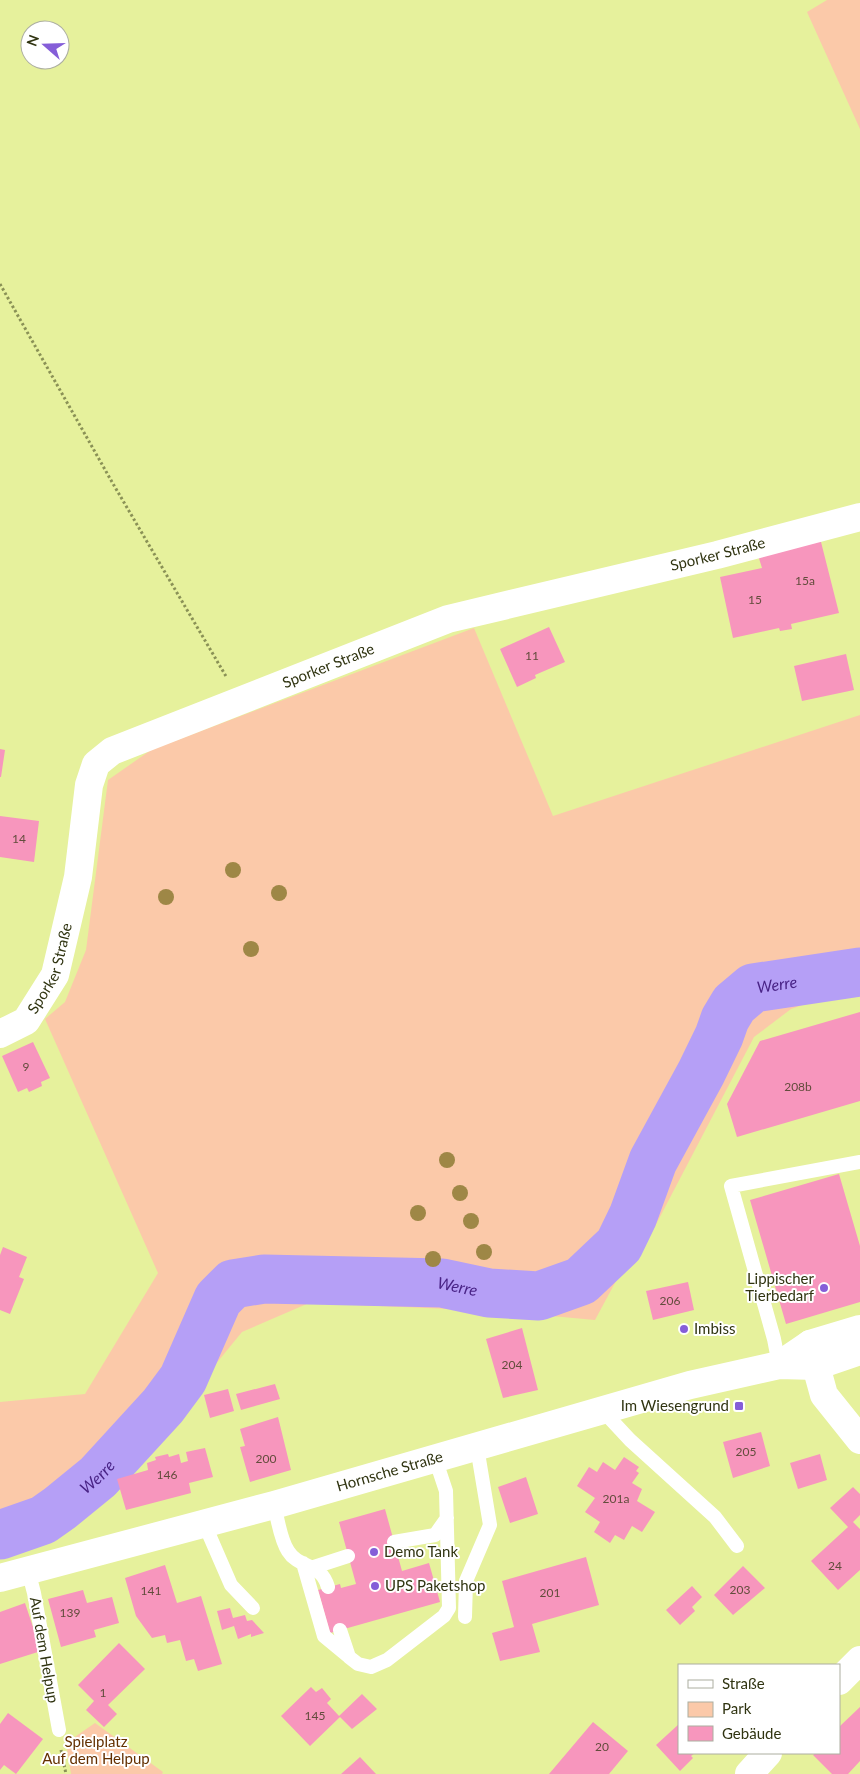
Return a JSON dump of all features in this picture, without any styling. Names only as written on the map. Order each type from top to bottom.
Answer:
[{"type":"street","name":"Sporker Straße","points":[[0,1034],[26,1022],[55,975],[78,877],[89,785],[96,764],[112,751],[242,702],[448,619],[717,555],[860,517]]},
{"type":"street","name":"Hornsche Straße","points":[[813,1355],[860,1329]]},
{"type":"street","name":"Hornsche Straße","points":[[0,1578],[274,1505],[698,1383],[779,1365],[813,1355],[860,1351]]},
{"type":"street","points":[[813,1355],[824,1395],[860,1440]]},
{"type":"street","points":[[840,1681],[860,1660]]},
{"type":"street","points":[[749,1774],[767,1754]]},
{"type":"lane","points":[[779,1365],[731,1186],[860,1162]]},
{"type":"lane","points":[[603,1410],[630,1440],[715,1517],[738,1546]]},
{"type":"lane","points":[[465,1617],[466,1581],[490,1525],[477,1447]]},
{"type":"lane","points":[[309,1565],[324,1636],[358,1664],[370,1667],[386,1660],[444,1616],[449,1608],[446,1490],[435,1458]]},
{"type":"lane","points":[[274,1505],[287,1551],[297,1560],[309,1565],[325,1578],[328,1587]]},
{"type":"lane","points":[[394,1542],[435,1535],[447,1518]]},
{"type":"lane","points":[[204,1523],[231,1585],[253,1608]]},
{"type":"lane","points":[[309,1565],[348,1556]]},
{"type":"lane","name":"Auf dem Helpup","points":[[28,1570],[34,1593],[59,1730]]},
{"type":"lane","points":[[340,1630],[349,1657]]},
{"type":"path","points":[[0,284],[112,482],[242,702]]},
{"type":"green space","points":[[827,0],[860,0],[860,129],[807,12]]},
{"type":"green space","points":[[474,628],[553,816],[860,715],[860,985],[791,1009],[754,1037],[651,1234],[616,1281],[595,1320],[497,1311],[309,1303],[242,1332],[187,1399],[69,1515],[63,1528],[0,1544],[0,1402],[85,1394],[158,1273],[45,1019],[65,1002],[86,950],[108,780],[151,750]]},
{"type":"green space","name":"Spielplatz Auf dem Helpup","points":[[95,1723],[163,1772],[162,1774],[71,1774],[66,1743]]},
{"type":"building","points":[[820,538],[839,613],[791,624],[792,629],[780,631],[779,628],[733,638],[720,577],[762,568],[757,552]]},
{"type":"building","points":[[549,627],[565,662],[535,675],[536,678],[517,687],[500,649]]},
{"type":"building","points":[[846,654],[854,690],[802,701],[794,666]]},
{"type":"building","points":[[0,749],[5,750],[1,777],[0,777]]},
{"type":"building","points":[[0,816],[39,821],[34,862],[0,857]]},
{"type":"building","points":[[860,1012],[860,1101],[737,1137],[727,1104],[760,1041]]},
{"type":"building","points":[[33,1042],[50,1078],[41,1082],[42,1086],[29,1092],[27,1088],[18,1092],[2,1056]]},
{"type":"building","points":[[839,1174],[860,1246],[860,1302],[786,1324],[750,1200]]},
{"type":"building","points":[[3,1247],[27,1257],[19,1277],[24,1279],[10,1314],[0,1310],[0,1255]]},
{"type":"building","points":[[688,1282],[694,1310],[653,1320],[646,1291]]},
{"type":"building","points":[[522,1328],[538,1390],[503,1398],[486,1339]]},
{"type":"building","points":[[275,1384],[280,1399],[241,1410],[236,1394]]},
{"type":"building","points":[[228,1389],[234,1411],[210,1418],[204,1395]]},
{"type":"building","points":[[278,1417],[291,1470],[250,1482],[240,1447],[245,1446],[240,1429]]},
{"type":"building","points":[[761,1432],[770,1466],[733,1478],[723,1442]]},
{"type":"building","points":[[205,1448],[213,1477],[189,1483],[191,1493],[126,1510],[117,1479],[148,1470],[147,1463],[156,1460],[155,1457],[168,1454],[169,1457],[179,1454],[181,1463],[188,1461],[186,1452]]},
{"type":"building","points":[[820,1454],[827,1480],[798,1489],[790,1463]]},
{"type":"building","points":[[624,1457],[639,1467],[636,1471],[639,1473],[632,1483],[642,1489],[637,1501],[655,1512],[642,1532],[632,1526],[624,1540],[615,1535],[610,1543],[594,1532],[600,1522],[585,1512],[595,1498],[577,1486],[589,1467],[597,1472],[603,1462],[615,1470]]},
{"type":"building","points":[[526,1477],[538,1514],[510,1523],[498,1487]]},
{"type":"building","points":[[853,1487],[860,1494],[860,1515],[853,1522],[860,1529],[860,1570],[838,1590],[811,1561],[848,1527],[830,1508]]},
{"type":"building","points":[[385,1509],[402,1571],[429,1563],[440,1602],[330,1633],[318,1590],[340,1584],[341,1588],[356,1584],[339,1522]]},
{"type":"building","points":[[586,1557],[599,1605],[532,1624],[540,1652],[500,1661],[492,1633],[514,1627],[502,1581]]},
{"type":"building","points":[[165,1565],[177,1603],[201,1596],[222,1664],[198,1671],[194,1659],[186,1661],[180,1640],[167,1643],[165,1635],[152,1638],[136,1616],[125,1578]]},
{"type":"building","points":[[743,1566],[765,1588],[733,1615],[714,1595]]},
{"type":"building","points":[[692,1586],[702,1597],[692,1607],[695,1611],[680,1625],[666,1610]]},
{"type":"building","points":[[83,1590],[87,1603],[112,1597],[119,1623],[94,1630],[96,1637],[61,1647],[48,1599]]},
{"type":"building","points":[[25,1603],[41,1651],[0,1664],[0,1612]]},
{"type":"building","points":[[230,1608],[233,1618],[245,1615],[247,1621],[252,1620],[264,1633],[251,1637],[251,1634],[238,1639],[234,1626],[222,1630],[217,1611]]},
{"type":"building","points":[[119,1643],[145,1669],[108,1705],[117,1714],[104,1727],[86,1710],[94,1701],[78,1685]]},
{"type":"building","points":[[311,1687],[316,1692],[322,1688],[331,1699],[327,1703],[340,1717],[310,1746],[281,1716]]},
{"type":"building","points":[[362,1694],[377,1709],[352,1729],[339,1716]]},
{"type":"building","points":[[860,1707],[860,1761],[848,1774],[832,1774],[813,1755],[840,1754],[840,1726]]},
{"type":"building","points":[[8,1713],[43,1739],[16,1774],[4,1765],[0,1770],[0,1724]]},
{"type":"building","points":[[593,1722],[628,1751],[609,1774],[549,1774]]},
{"type":"building","points":[[678,1725],[678,1754],[694,1754],[691,1756],[693,1758],[680,1771],[656,1745]]},
{"type":"building","points":[[360,1757],[376,1774],[341,1774]]},
{"type":"waterway","name":"Werre","points":[[0,1535],[43,1520],[98,1477],[163,1406],[183,1379],[218,1299],[233,1284],[264,1279],[442,1283],[489,1293],[539,1296],[581,1281],[619,1245],[633,1216],[653,1161],[701,1073],[725,1019],[734,1004],[753,988],[860,972]]},
{"type":"place","name":"Lippischer Tierbedarf","points":[[824,1288]]},
{"type":"place","name":"Imbiss","points":[[684,1329]]},
{"type":"place","name":"Im Wiesengrund","points":[[739,1406]]},
{"type":"place","name":"Demo Tank","points":[[374,1552]]},
{"type":"place","name":"UPS Paketshop","points":[[375,1586]]}]
